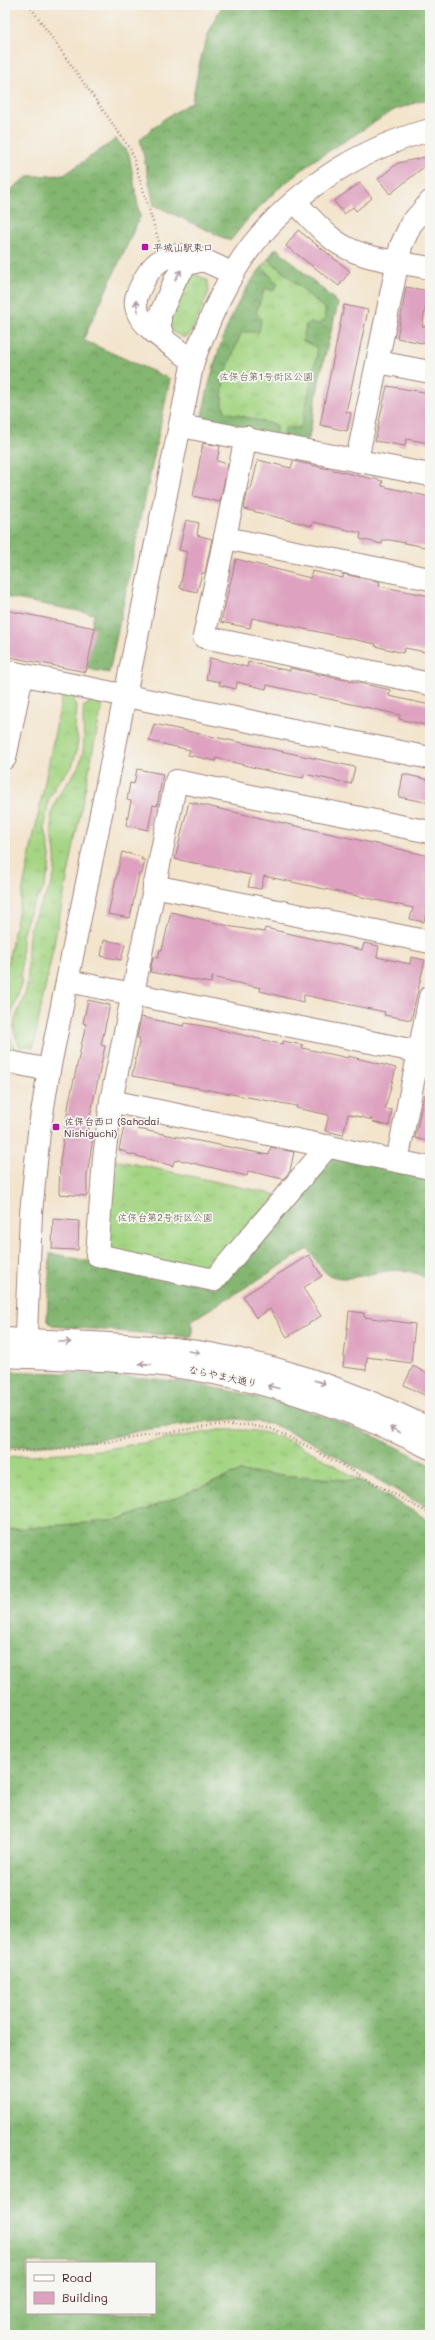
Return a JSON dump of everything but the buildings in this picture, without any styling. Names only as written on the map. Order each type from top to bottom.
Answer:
[{"type":"street","points":[[15,1348],[39,1132],[49,1070],[193,361],[210,318],[233,274],[257,238],[295,202],[340,167],[364,154],[411,135],[430,130]]},
{"type":"street","points":[[295,202],[330,237],[344,246],[366,256],[430,268]]},
{"type":"street","points":[[357,460],[401,246],[411,224],[430,202]]},
{"type":"street","points":[[193,361],[143,322],[135,305],[136,296],[147,272],[165,259],[182,254],[203,260],[233,274]]},
{"type":"street","points":[[163,337],[160,328],[160,315],[176,278],[187,264],[203,260]]},
{"type":"street","points":[[378,362],[430,372]]},
{"type":"street","points":[[181,426],[246,437],[430,475]]},
{"type":"street","points":[[246,437],[204,637],[430,684]]},
{"type":"street","points":[[225,538],[430,579]]},
{"type":"street","points":[[5,758],[13,673],[430,758]]},
{"type":"street","points":[[328,1146],[214,1280],[97,1255],[104,1158],[111,1101],[176,780],[430,832]]},
{"type":"street","points":[[154,886],[430,942]]},
{"type":"street","points":[[68,981],[424,1053]]},
{"type":"street","points":[[397,1161],[424,1053],[430,997]]},
{"type":"street","points":[[5,1060],[49,1070]]},
{"type":"street","points":[[111,1101],[430,1168]]},
{"type":"street","name":"ならやま大通り","points":[[15,1348],[175,1349],[254,1363],[325,1384],[380,1405],[430,1429]]},
{"type":"street","name":"ならやま大通り","points":[[15,1348],[149,1364],[224,1375],[282,1389],[344,1409],[430,1448]]},
{"type":"path","points":[[29,5],[132,150],[143,195],[165,259]]},
{"type":"path","points":[[5,1452],[69,1448],[215,1425],[249,1425],[272,1429],[310,1447],[430,1514]]},
{"type":"green space","points":[[223,5],[430,5],[430,98],[394,110],[313,161],[278,189],[248,219],[230,241],[154,205],[140,139],[164,119],[192,102],[206,40]]},
{"type":"green space","points":[[116,139],[129,154],[140,217],[83,340],[170,379],[109,673],[83,668],[94,614],[5,597],[5,198],[15,186],[29,176],[64,175]]},
{"type":"green space","name":"佐保台第1号街区公園","points":[[276,248],[338,303],[320,375],[308,442],[202,416],[214,369],[229,328],[249,288],[261,268]]},
{"type":"green space","points":[[276,248],[338,303],[320,375],[308,442],[283,438],[285,428],[298,428],[302,424],[317,355],[316,347],[303,341],[306,325],[309,323],[319,324],[325,319],[325,309],[268,259]]},
{"type":"green space","points":[[262,267],[278,284],[273,291],[265,288],[256,313],[261,319],[259,332],[242,332],[226,372],[222,395],[226,412],[277,425],[275,436],[207,422],[202,416],[211,377],[223,338],[239,301]]},
{"type":"green space","points":[[195,274],[207,280],[209,291],[191,334],[184,338],[171,331],[167,315],[183,282]]},
{"type":"green space","points":[[63,693],[75,695],[74,701],[77,706],[75,728],[78,740],[72,766],[56,785],[48,801],[45,828],[50,856],[49,871],[43,890],[30,911],[22,936],[21,986],[6,1030],[16,1051],[5,1049],[5,962],[8,962]]},
{"type":"green space","points":[[90,699],[103,701],[33,1048],[27,1046],[20,1047],[15,1035],[14,1027],[27,986],[30,931],[32,923],[47,894],[54,876],[55,852],[51,821],[52,813],[57,798],[74,774],[81,760],[84,747],[84,706],[89,704]]},
{"type":"green space","points":[[338,1156],[430,1174],[430,1281],[416,1274],[403,1270],[376,1273],[352,1278],[340,1278],[326,1273],[308,1249],[192,1320],[192,1337],[53,1326],[47,1320],[50,1253],[216,1288],[326,1160]]},
{"type":"green space","name":"佐保台第2号街区公園","points":[[111,1159],[277,1195],[215,1266],[203,1270],[113,1251],[106,1240]]},
{"type":"green space","points":[[5,1371],[157,1379],[228,1390],[298,1408],[366,1433],[399,1448],[430,1465],[430,1509],[307,1440],[272,1424],[239,1419],[144,1430],[94,1441],[5,1448]]},
{"type":"green space","points":[[220,1430],[255,1431],[277,1436],[302,1447],[361,1481],[239,1472],[120,1520],[5,1530],[5,1457],[100,1450]]},
{"type":"green space","points":[[239,1472],[361,1481],[430,1521],[430,2335],[5,2335],[5,1530],[120,1520]]},
{"type":"place","name":"平城山駅東口","points":[[145,247]]},
{"type":"place","name":"佐保台西口 (Sahodai Nishiguchi)","points":[[56,1127]]}]
